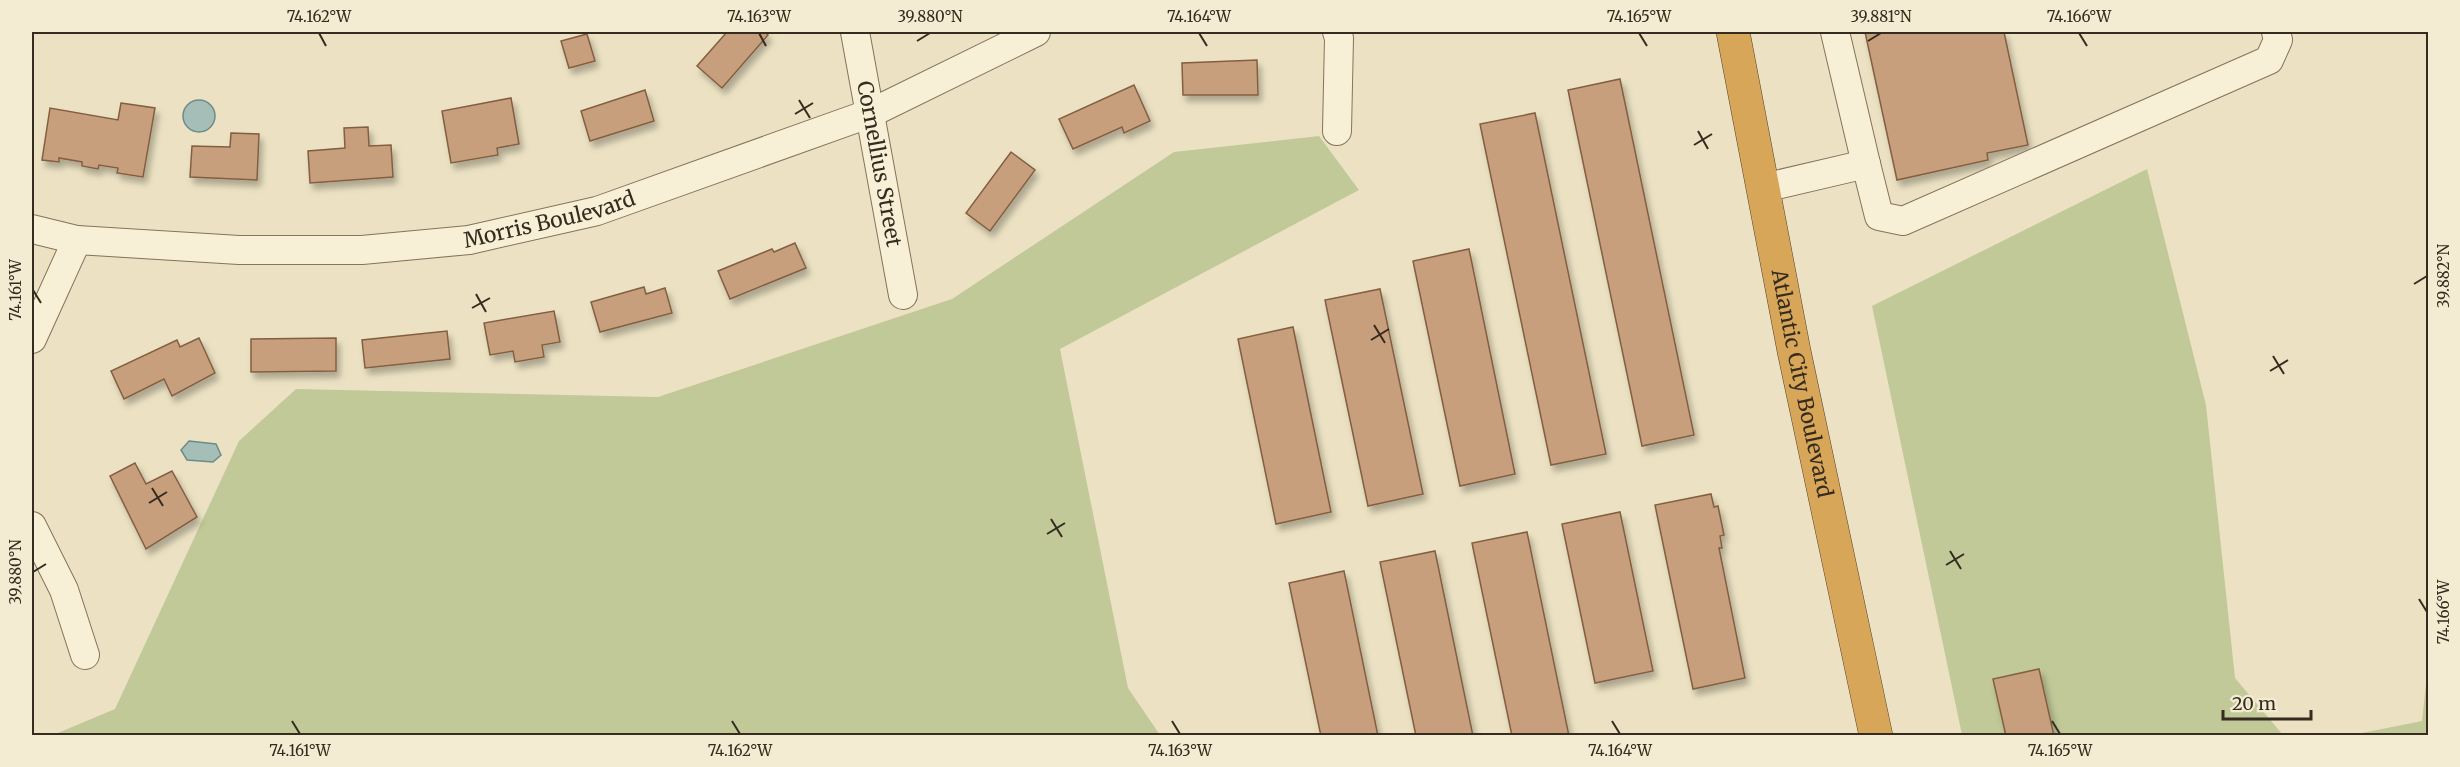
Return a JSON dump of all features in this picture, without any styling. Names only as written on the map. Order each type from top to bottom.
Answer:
[{"type":"highway","name":"Atlantic City Boulevard","points":[[1733,32],[1794,351],[1875,735]]},
{"type":"street","name":"Cornellius Street","points":[[855,32],[903,295]]},
{"type":"street","name":"Morris Boulevard","points":[[32,229],[77,240],[238,250],[362,250],[469,240],[597,211],[871,113],[1036,32]]},
{"type":"street","points":[[1337,32],[1340,38],[1337,131]]},
{"type":"street","points":[[1835,32],[1879,216],[1903,221],[2269,60],[2278,40],[2276,32]]},
{"type":"street","points":[[1763,188],[1866,164]]},
{"type":"street","points":[[32,339],[77,240]]},
{"type":"street","points":[[32,526],[63,590],[85,655]]},
{"type":"green space","points":[[1319,136],[1359,190],[1060,349],[1128,688],[1160,735],[53,735],[115,709],[239,441],[296,389],[658,397],[952,299],[1174,152]]},
{"type":"green space","points":[[2147,169],[2206,405],[2235,678],[2283,735],[1962,735],[1872,306]]},
{"type":"green space","points":[[2428,665],[2428,735],[2352,735],[2422,721]]},
{"type":"water","points":[[199,100],[211,104],[215,116],[211,128],[199,132],[187,128],[183,116],[187,104]]},
{"type":"water","points":[[189,441],[216,444],[221,455],[213,462],[187,460],[181,450]]},
{"type":"building","points":[[727,32],[765,32],[768,35],[722,88],[697,66]]},
{"type":"building","points":[[1865,32],[2004,32],[2028,145],[1987,153],[1988,160],[1897,180]]},
{"type":"building","points":[[587,34],[595,61],[569,68],[561,41]]},
{"type":"building","points":[[1257,60],[1258,95],[1183,95],[1182,63]]},
{"type":"building","points":[[1620,79],[1694,435],[1642,446],[1568,90]]},
{"type":"building","points":[[1134,85],[1150,121],[1124,133],[1122,127],[1073,149],[1059,119]]},
{"type":"building","points":[[645,90],[654,121],[590,141],[581,111]]},
{"type":"building","points":[[511,98],[519,144],[497,148],[498,155],[451,163],[442,111]]},
{"type":"building","points":[[121,103],[155,108],[143,177],[117,173],[118,168],[99,165],[98,169],[82,166],[82,162],[59,158],[59,162],[42,160],[50,108],[118,120]]},
{"type":"building","points":[[1535,113],[1606,454],[1551,465],[1480,124]]},
{"type":"building","points":[[368,127],[369,146],[391,145],[393,177],[310,183],[308,151],[345,148],[344,128]]},
{"type":"building","points":[[231,133],[259,134],[257,180],[190,177],[192,146],[230,147]]},
{"type":"building","points":[[1011,152],[1035,170],[990,231],[966,213]]},
{"type":"building","points":[[795,243],[806,268],[730,299],[718,271],[772,249],[774,252]]},
{"type":"building","points":[[1469,249],[1515,474],[1460,486],[1413,261]]},
{"type":"building","points":[[644,287],[646,294],[665,288],[672,313],[600,332],[591,302]]},
{"type":"building","points":[[1380,289],[1423,494],[1368,506],[1325,300]]},
{"type":"building","points":[[554,311],[560,342],[542,345],[544,357],[515,362],[513,351],[490,355],[484,323]]},
{"type":"building","points":[[1293,327],[1331,512],[1276,524],[1238,339]]},
{"type":"building","points":[[447,331],[450,359],[365,368],[362,340]]},
{"type":"building","points":[[199,338],[215,373],[172,396],[164,379],[124,399],[111,371],[177,340],[180,347]]},
{"type":"building","points":[[336,338],[336,371],[251,372],[251,339]]},
{"type":"building","points":[[135,463],[146,484],[172,471],[197,517],[146,549],[110,476]]},
{"type":"building","points":[[1711,494],[1714,507],[1718,506],[1724,535],[1720,536],[1722,548],[1719,548],[1745,678],[1693,689],[1655,505]]},
{"type":"building","points":[[1620,512],[1653,671],[1595,683],[1562,524]]},
{"type":"building","points":[[1527,532],[1569,736],[1512,736],[1472,543]]},
{"type":"building","points":[[1435,551],[1473,736],[1416,736],[1380,562]]},
{"type":"building","points":[[1344,571],[1378,736],[1321,736],[1289,583]]},
{"type":"building","points":[[2039,669],[2054,736],[2006,736],[1993,679]]}]
